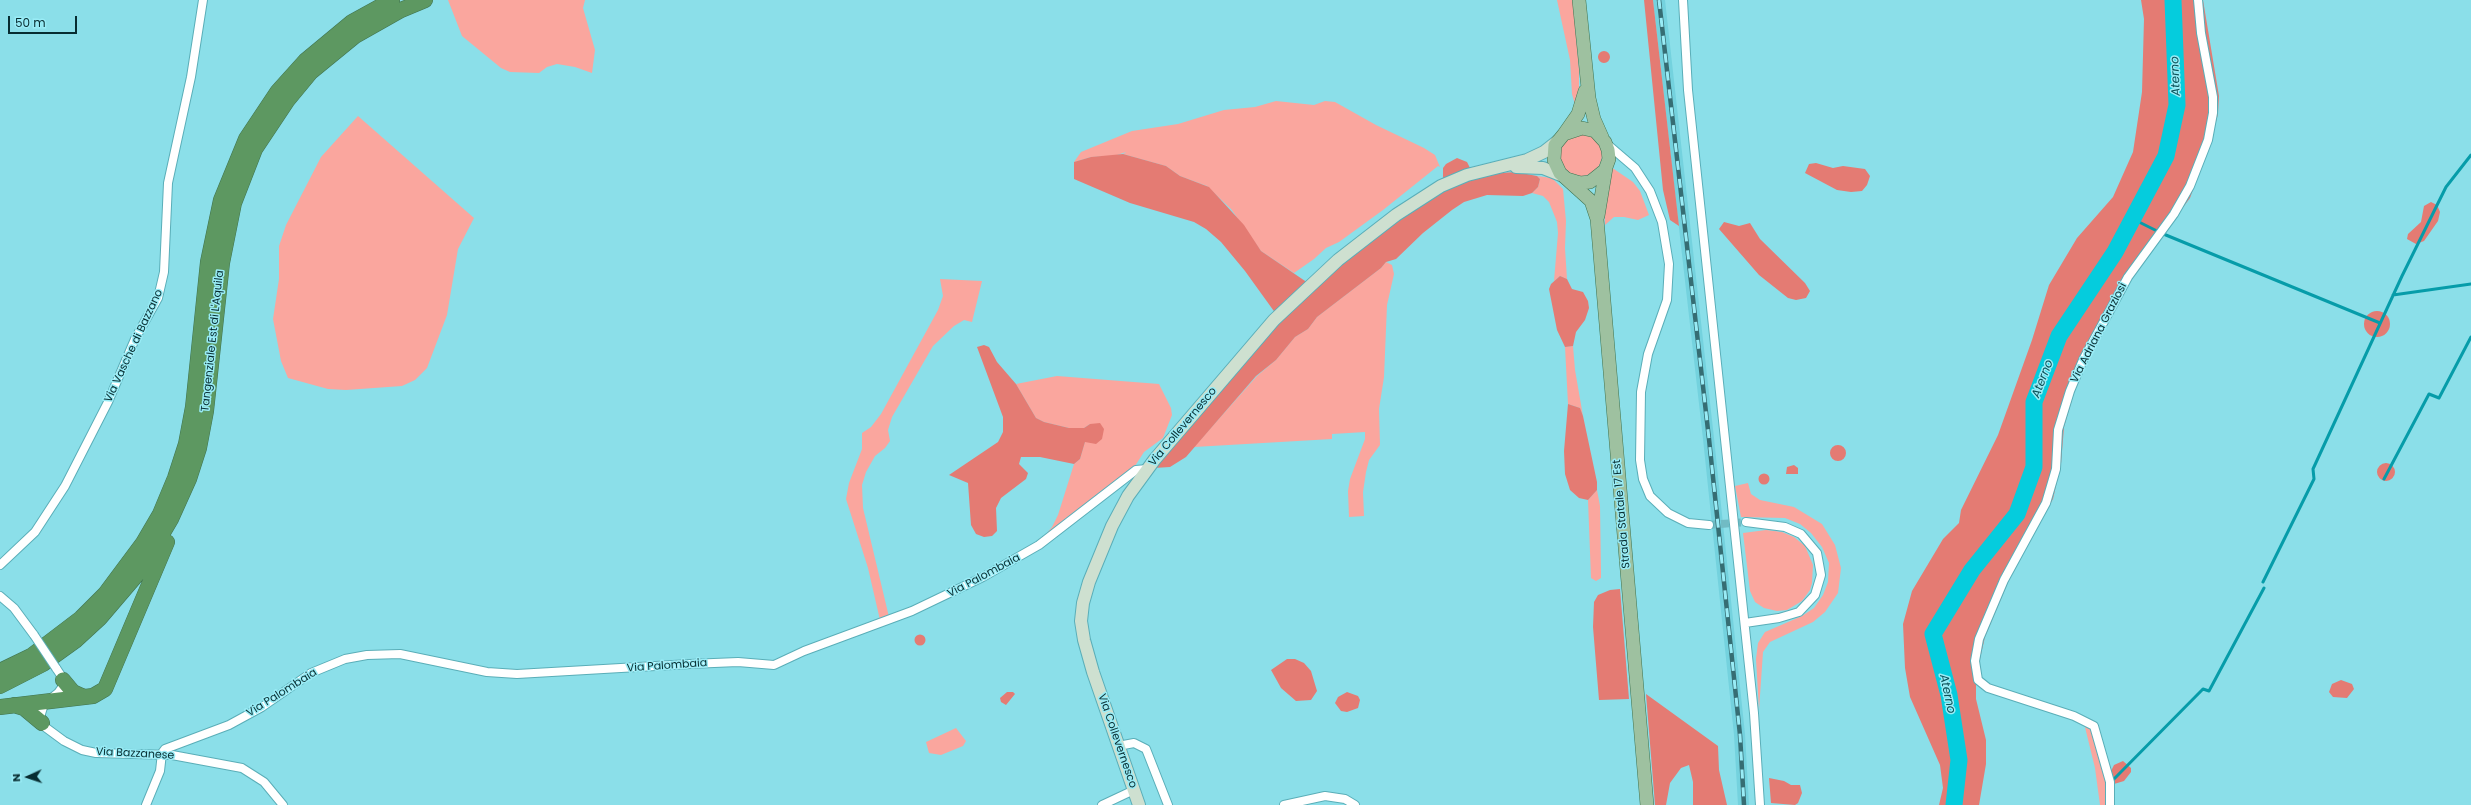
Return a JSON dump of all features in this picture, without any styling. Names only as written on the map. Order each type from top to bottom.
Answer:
[{"type":"highway","name":"Tangenziale Est di L'Aquila","points":[[0,671],[31,656],[81,618],[105,594],[143,543],[160,514],[175,478],[186,444],[193,407],[208,262],[221,200],[246,139],[278,91],[305,61],[352,22],[392,0]]},
{"type":"highway","name":"Tangenziale Est di L'Aquila","points":[[0,686],[43,664],[75,641],[118,599],[159,542],[183,493],[199,448],[206,411],[222,263],[226,240],[234,203],[255,149],[287,101],[311,72],[355,36],[401,10],[425,0]]},
{"type":"highway","points":[[7,706],[84,697],[98,694],[108,685],[150,585],[183,493]]},
{"type":"highway","points":[[60,674],[73,692],[84,697]]},
{"type":"highway","points":[[7,706],[24,708],[42,723]]},
{"type":"main road","points":[[1579,0],[1586,79],[1591,112],[1608,150],[1607,165],[1598,178],[1590,182],[1580,183],[1565,178],[1554,160],[1554,150],[1580,109],[1586,79]]},
{"type":"main road","points":[[1561,137],[1572,129],[1586,128],[1604,140]]},
{"type":"main road","name":"Strada Statale 17 Est","points":[[1607,165],[1601,193],[1598,224],[1647,805]]},
{"type":"main road","name":"Strada Statale 17 Est","points":[[1565,178],[1591,202],[1598,224]]},
{"type":"street","name":"Via Vasche di Bazzano","points":[[0,565],[35,532],[65,486],[108,402],[138,333],[158,298],[164,272],[168,184],[191,77],[203,0]]},
{"type":"street","points":[[1683,0],[1688,90],[1745,623],[1756,734],[1760,805]]},
{"type":"street","name":"Via Adriana Graziosi","points":[[2110,805],[2110,782],[2094,726],[2074,716],[1988,688],[1978,680],[1975,661],[1979,640],[2004,580],[2046,503],[2056,469],[2058,430],[2070,391],[2083,360],[2128,277],[2174,214],[2190,186],[2208,140],[2214,113],[2213,97],[2201,33],[2198,0]]},
{"type":"street","name":"Via Collevernesco","points":[[1140,805],[1118,746],[1087,654],[1082,630],[1082,610],[1089,582],[1112,526],[1128,496],[1147,469],[1274,320],[1338,260],[1382,226],[1431,192],[1463,177],[1499,168],[1540,155],[1561,137]]},
{"type":"street","points":[[1604,140],[1632,165],[1646,183],[1658,211],[1665,237],[1669,272],[1664,310],[1648,354],[1642,384],[1640,426],[1641,474],[1648,492],[1664,510],[1688,523],[1709,525]]},
{"type":"street","points":[[1607,165],[1610,161],[1616,160],[1632,165]]},
{"type":"street","name":"Via Collevernesco","points":[[1499,168],[1543,168],[1565,178]]},
{"type":"street","name":"Via Palombaia","points":[[162,754],[169,747],[229,725],[262,707],[311,672],[345,659],[367,655],[400,654],[487,672],[517,674],[738,662],[774,665],[804,651],[912,611],[984,577],[1039,545],[1134,472],[1141,468],[1147,469]]},
{"type":"street","points":[[1745,623],[1779,618],[1798,612],[1815,595],[1821,575],[1817,553],[1801,534],[1785,527],[1746,522]]},
{"type":"street","points":[[0,596],[14,608],[60,674],[62,690],[46,701],[40,713],[42,723]]},
{"type":"street","name":"Via Bazzanese","points":[[42,723],[60,739],[85,751],[103,754],[162,754],[207,760],[249,770],[269,786],[283,805]]},
{"type":"street","points":[[1118,746],[1134,743],[1146,749],[1168,805]]},
{"type":"street","points":[[146,805],[161,770],[162,754]]},
{"type":"street","points":[[1102,805],[1134,790]]},
{"type":"street","points":[[1284,805],[1325,796],[1345,799],[1355,805]]},
{"type":"shaded area","points":[[448,0],[585,0],[583,8],[595,50],[592,73],[575,67],[557,64],[547,67],[539,73],[510,72],[501,68],[462,36]]},
{"type":"shaded area","points":[[1557,0],[1573,0],[1579,70],[1579,90],[1576,108],[1572,94],[1570,60]]},
{"type":"shaded area","points":[[1644,0],[1653,0],[1679,226],[1670,220],[1663,190]]},
{"type":"shaded area","points":[[1653,0],[1665,0],[1714,438],[1745,734],[1749,805],[1738,805],[1734,735],[1703,439]]},
{"type":"shaded area","points":[[2141,0],[2203,0],[2219,96],[2218,114],[2211,141],[2190,198],[2134,273],[2088,359],[2075,390],[2064,427],[2061,464],[2053,499],[2009,580],[1985,637],[1976,676],[1976,699],[1986,740],[1986,764],[1979,805],[1939,805],[1943,788],[1940,765],[1910,697],[1905,668],[1903,624],[1912,591],[1943,539],[1959,523],[1961,510],[1998,435],[2032,340],[2049,285],[2077,238],[2113,197],[2133,152],[2142,92],[2144,19]]},
{"type":"shaded area","points":[[1602,51],[1606,51],[1610,57],[1606,63],[1602,63],[1598,59],[1598,55]]},
{"type":"shaded area","points":[[1276,101],[1314,105],[1325,101],[1335,102],[1376,125],[1424,148],[1435,155],[1440,167],[1438,166],[1383,210],[1339,242],[1326,248],[1314,259],[1294,273],[1261,251],[1231,209],[1207,186],[1180,176],[1166,166],[1123,154],[1126,152],[1114,156],[1091,157],[1074,162],[1081,152],[1132,131],[1178,124],[1224,110],[1255,107]]},
{"type":"shaded area","points":[[358,116],[474,218],[458,249],[447,315],[427,368],[415,380],[402,386],[346,390],[328,389],[288,378],[281,361],[273,319],[279,279],[279,246],[286,225],[321,157]]},
{"type":"shaded area","points":[[1577,134],[1585,134],[1593,137],[1599,143],[1602,155],[1599,167],[1593,173],[1585,176],[1577,176],[1569,173],[1563,167],[1560,159],[1560,151],[1563,143],[1569,137]]},
{"type":"shaded area","points":[[1123,154],[1166,166],[1180,176],[1209,187],[1244,225],[1261,251],[1308,283],[1276,314],[1245,271],[1221,242],[1206,229],[1194,222],[1130,203],[1074,179],[1074,162],[1091,157]]},
{"type":"shaded area","points":[[1457,158],[1467,162],[1471,170],[1443,180],[1443,168],[1446,164]]},
{"type":"shaded area","points":[[1816,163],[1833,168],[1843,166],[1865,169],[1870,176],[1867,185],[1862,191],[1851,192],[1837,190],[1805,173],[1809,164]]},
{"type":"shaded area","points":[[1611,167],[1633,182],[1640,191],[1649,215],[1638,220],[1624,217],[1614,217],[1605,225],[1604,204]]},
{"type":"shaded area","points":[[1516,172],[1537,176],[1540,179],[1538,187],[1532,193],[1523,196],[1487,195],[1464,202],[1452,210],[1423,233],[1396,259],[1386,262],[1381,268],[1317,317],[1308,329],[1295,337],[1276,360],[1256,376],[1186,457],[1170,467],[1154,468],[1267,335],[1301,299],[1365,245],[1430,198],[1465,181],[1500,173]]},
{"type":"shaded area","points":[[1537,176],[1552,178],[1563,189],[1566,221],[1565,248],[1567,279],[1560,276],[1554,281],[1558,233],[1557,222],[1549,202],[1543,196],[1532,193],[1538,187],[1540,179]]},
{"type":"shaded area","points":[[2431,202],[2437,205],[2440,212],[2438,221],[2424,241],[2416,244],[2407,239],[2408,234],[2421,222],[2424,206]]},
{"type":"shaded area","points":[[1724,222],[1739,226],[1750,223],[1760,239],[1805,283],[1810,291],[1806,298],[1796,300],[1788,298],[1759,275],[1719,229]]},
{"type":"shaded area","points":[[1386,262],[1392,265],[1394,274],[1387,305],[1384,377],[1379,409],[1380,445],[1369,460],[1366,472],[1363,492],[1364,516],[1349,517],[1348,491],[1350,479],[1365,439],[1365,432],[1332,434],[1332,439],[1194,447],[1257,376],[1276,360],[1295,337],[1308,329],[1317,317],[1381,268]]},
{"type":"shaded area","points":[[1560,276],[1567,279],[1572,289],[1583,292],[1588,301],[1589,308],[1585,320],[1576,332],[1573,346],[1565,347],[1557,330],[1549,289],[1551,284]]},
{"type":"shaded area","points":[[940,279],[982,281],[972,322],[964,320],[954,326],[933,346],[892,417],[888,430],[890,441],[885,448],[875,456],[866,472],[862,485],[863,508],[889,617],[880,620],[868,568],[846,499],[849,483],[862,449],[862,433],[871,427],[881,414],[938,310],[943,296]]},
{"type":"shaded area","points":[[2377,311],[2386,315],[2390,324],[2386,333],[2377,337],[2368,333],[2364,324],[2368,315]]},
{"type":"shaded area","points":[[984,345],[989,347],[997,362],[1016,384],[1036,418],[1044,422],[1069,428],[1084,428],[1090,424],[1100,423],[1104,429],[1102,439],[1096,444],[1085,442],[1080,459],[1074,464],[1040,457],[1021,457],[1019,464],[1028,473],[1026,479],[1001,498],[996,508],[997,531],[992,536],[984,537],[976,534],[971,525],[968,483],[949,475],[998,442],[1003,432],[1003,417],[977,347]]},
{"type":"shaded area","points":[[1573,346],[1575,370],[1583,416],[1580,408],[1568,404],[1565,347]]},
{"type":"shaded area","points":[[1057,376],[1159,384],[1171,408],[1172,415],[1163,438],[1144,452],[1135,466],[1041,540],[1052,527],[1058,515],[1074,464],[1080,459],[1090,424],[1084,428],[1069,428],[1044,422],[1036,418],[1016,384]]},
{"type":"shaded area","points":[[1568,404],[1580,408],[1583,416],[1597,482],[1597,490],[1588,500],[1579,498],[1570,490],[1565,474],[1564,451]]},
{"type":"shaded area","points":[[1838,445],[1844,447],[1846,453],[1844,459],[1838,461],[1832,459],[1830,453],[1832,447]]},
{"type":"shaded area","points":[[2386,463],[2392,466],[2395,472],[2392,478],[2386,481],[2380,478],[2377,472],[2380,466]]},
{"type":"shaded area","points":[[1794,465],[1798,468],[1798,474],[1786,474],[1787,467]]},
{"type":"shaded area","points":[[1764,473],[1768,475],[1770,479],[1768,483],[1764,485],[1760,483],[1758,479],[1760,475]]},
{"type":"shaded area","points":[[1748,483],[1751,494],[1760,500],[1794,507],[1822,524],[1835,545],[1841,568],[1838,593],[1825,612],[1813,622],[1770,642],[1763,652],[1759,710],[1756,659],[1758,643],[1765,632],[1802,616],[1814,608],[1823,595],[1828,582],[1829,563],[1822,547],[1811,533],[1800,524],[1785,518],[1741,517],[1735,486]]},
{"type":"shaded area","points":[[1597,490],[1600,506],[1601,578],[1596,581],[1591,578],[1588,500]]},
{"type":"shaded area","points":[[1766,530],[1782,532],[1794,537],[1805,546],[1813,565],[1810,590],[1802,601],[1787,610],[1777,611],[1764,608],[1755,602],[1750,591],[1743,533]]},
{"type":"shaded area","points":[[1620,589],[1629,699],[1599,700],[1593,627],[1594,602],[1598,595],[1610,590]]},
{"type":"shaded area","points":[[920,634],[924,636],[926,640],[924,644],[920,646],[916,644],[914,640],[916,636]]},
{"type":"shaded area","points":[[1287,659],[1295,659],[1304,663],[1311,671],[1317,691],[1311,700],[1296,701],[1281,688],[1271,670]]},
{"type":"shaded area","points":[[2341,680],[2352,684],[2354,689],[2347,698],[2333,697],[2329,692],[2332,684]]},
{"type":"shaded area","points":[[1007,692],[1013,692],[1015,694],[1006,705],[1001,702],[1000,698]]},
{"type":"shaded area","points":[[1347,692],[1358,696],[1360,700],[1358,708],[1347,712],[1341,711],[1335,703],[1338,697]]},
{"type":"shaded area","points":[[1646,694],[1718,746],[1719,770],[1727,805],[1693,805],[1693,782],[1689,765],[1681,768],[1670,783],[1666,805],[1655,805]]},
{"type":"shaded area","points":[[2083,719],[2092,723],[2102,764],[2108,797],[2107,805],[2100,805],[2095,768]]},
{"type":"shaded area","points":[[956,728],[966,741],[963,746],[941,755],[929,753],[926,742]]},
{"type":"shaded area","points":[[2123,761],[2131,768],[2131,772],[2124,781],[2114,784],[2111,771],[2114,765]]},
{"type":"shaded area","points":[[1769,778],[1784,781],[1791,785],[1800,785],[1802,793],[1798,803],[1795,805],[1771,803]]},
{"type":"waterway","name":"Aterno","points":[[1954,805],[1959,760],[1949,695],[1933,634],[1972,570],[2017,514],[2034,467],[2034,402],[2059,336],[2115,252],[2166,156],[2177,105],[2173,0]]},
{"type":"waterway","points":[[2263,582],[2314,479],[2313,469],[2402,276],[2446,187],[2471,155]]},
{"type":"waterway","points":[[2133,219],[2159,232]]},
{"type":"waterway","points":[[2161,233],[2380,323]]},
{"type":"waterway","points":[[2393,295],[2471,284]]},
{"type":"waterway","points":[[2384,479],[2429,394],[2439,398],[2471,337]]},
{"type":"waterway","points":[[2113,780],[2203,689],[2209,691],[2264,588]]},
{"type":"tunnel","points":[[1709,525],[1746,522]]},
{"type":"railway","points":[[1659,0],[1709,439],[1740,735],[1744,805]]}]
